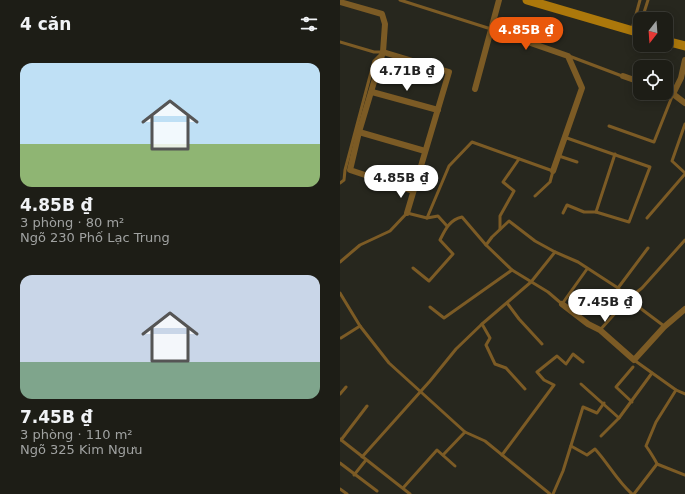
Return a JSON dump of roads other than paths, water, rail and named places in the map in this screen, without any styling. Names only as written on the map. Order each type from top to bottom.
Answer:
[{"type":"main road","points":[[527,0],[633,30]]},
{"type":"main road","points":[[673,43],[685,46]]},
{"type":"street","points":[[475,89],[499,0]]},
{"type":"street","points":[[340,2],[382,14],[385,24],[383,52],[359,132],[350,170],[413,191]]},
{"type":"street","points":[[491,29],[568,56],[582,88],[553,171]]},
{"type":"street","points":[[383,52],[449,72],[407,213]]},
{"type":"street","points":[[685,60],[683,78],[673,94],[685,103]]},
{"type":"street","points":[[623,76],[633,80]]},
{"type":"street","points":[[372,92],[438,110]]},
{"type":"street","points":[[359,132],[425,151]]},
{"type":"street","points":[[562,304],[588,324],[600,330],[633,364],[664,327],[685,309]]},
{"type":"lane","points":[[400,0],[491,29]]},
{"type":"lane","points":[[639,12],[640,0]]},
{"type":"lane","points":[[644,12],[648,0]]},
{"type":"lane","points":[[340,42],[374,52],[383,52]]},
{"type":"lane","points":[[340,183],[344,180],[345,170],[374,61],[383,52]]},
{"type":"lane","points":[[568,56],[623,76]]},
{"type":"lane","points":[[609,126],[654,142],[671,100]]},
{"type":"lane","points":[[647,218],[685,174],[672,161],[685,124]]},
{"type":"lane","points":[[563,213],[567,205],[584,212],[596,212],[629,222],[650,167],[564,138]]},
{"type":"lane","points":[[427,218],[449,166],[472,142],[553,171],[550,182],[535,196]]},
{"type":"lane","points":[[596,212],[615,154]]},
{"type":"lane","points":[[559,156],[577,162]]},
{"type":"lane","points":[[500,229],[500,216],[514,191],[502,182],[519,159]]},
{"type":"lane","points":[[340,262],[360,244],[390,231],[407,213],[427,218],[438,216],[447,226]]},
{"type":"lane","points":[[414,268],[429,281],[452,254],[440,240],[447,226],[456,218],[462,218],[486,245],[512,270],[548,292],[562,304],[586,269]]},
{"type":"lane","points":[[486,245],[509,220],[535,241],[578,262],[586,269],[618,288],[628,299],[664,327]]},
{"type":"lane","points":[[600,330],[628,299],[642,288],[685,240]]},
{"type":"lane","points":[[618,288],[648,248]]},
{"type":"lane","points":[[362,456],[421,391],[456,349],[482,324],[531,282],[555,252]]},
{"type":"lane","points":[[430,307],[444,318],[512,270]]},
{"type":"lane","points":[[340,293],[360,326],[389,363],[466,432],[485,441],[552,494],[564,471],[584,407],[596,413],[604,403]]},
{"type":"lane","points":[[507,303],[519,319],[542,344]]},
{"type":"lane","points":[[482,324],[490,338],[486,345],[495,364],[506,368],[525,389]]},
{"type":"lane","points":[[341,338],[360,326]]},
{"type":"lane","points":[[502,455],[554,385],[544,380],[538,372],[557,356],[566,364],[573,354],[583,362]]},
{"type":"lane","points":[[632,402],[616,387],[633,364],[652,373],[676,390],[685,394]]},
{"type":"lane","points":[[601,436],[632,402],[652,373]]},
{"type":"lane","points":[[581,384],[619,418]]},
{"type":"lane","points":[[340,394],[346,387]]},
{"type":"lane","points":[[676,390],[656,422],[646,446],[657,464],[685,475]]},
{"type":"lane","points":[[367,406],[340,439],[410,494]]},
{"type":"lane","points":[[443,455],[466,432]]},
{"type":"lane","points":[[571,446],[587,455],[595,449],[602,456],[623,486],[633,494],[657,464]]},
{"type":"lane","points":[[403,488],[437,450],[455,466]]},
{"type":"lane","points":[[354,475],[366,460]]},
{"type":"lane","points":[[340,463],[377,491]]},
{"type":"lane","points":[[340,489],[347,494]]}]
